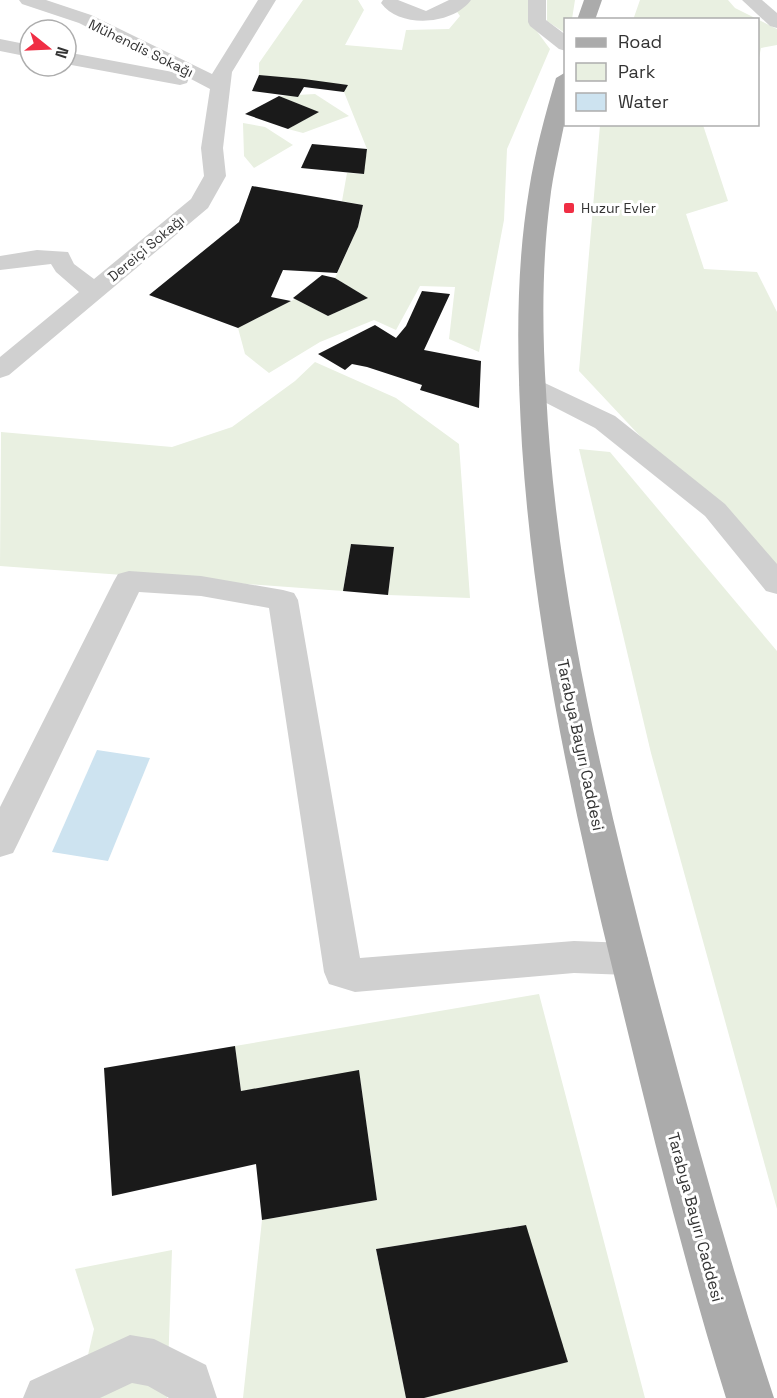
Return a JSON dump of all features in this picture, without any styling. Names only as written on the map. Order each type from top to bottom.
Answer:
[{"type":"main road","points":[[586,18],[593,0]]},
{"type":"main road","name":"Tarabya Bayırı Caddesi","points":[[564,85],[549,138],[538,202],[529,309],[537,477],[549,578],[568,691],[629,959],[716,1294],[750,1398]]},
{"type":"street","name":"Mühendis Sokağı","points":[[28,0],[85,19],[220,86]]},
{"type":"street","points":[[85,19],[93,0]]},
{"type":"street","name":"Dereiçi Sokağı","points":[[0,370],[200,203],[215,176],[212,148],[222,72],[267,0]]},
{"type":"street","points":[[393,1],[415,17],[426,17],[462,0]]},
{"type":"street","points":[[537,0],[537,22],[564,43]]},
{"type":"street","points":[[751,0],[777,22]]},
{"type":"street","points":[[0,45],[18,49]]},
{"type":"street","points":[[78,60],[220,86]]},
{"type":"street","points":[[0,263],[37,256],[60,256],[64,267],[93,291]]},
{"type":"street","points":[[532,385],[605,422],[715,510],[777,584]]},
{"type":"street","points":[[0,843],[129,581],[201,586],[283,600],[343,972],[355,975],[574,957],[629,959]]},
{"type":"street","points":[[47,1398],[130,1359],[154,1363],[189,1382],[193,1398]]},
{"type":"green space","points":[[303,0],[358,0],[364,10],[345,45],[402,50],[406,30],[449,29],[460,16],[455,9],[467,0],[530,0],[530,22],[550,49],[507,149],[504,220],[479,352],[449,339],[455,287],[420,286],[396,330],[374,320],[320,342],[269,373],[245,354],[238,328],[295,299],[328,316],[367,298],[335,278],[358,227],[363,205],[342,201],[347,173],[363,174],[367,149],[344,92],[347,85],[259,75],[259,63]]},
{"type":"green space","points":[[547,0],[575,0],[572,18],[564,18],[564,32],[547,21]]},
{"type":"green space","points":[[640,0],[728,0],[735,8],[755,18],[634,18]]},
{"type":"green space","points":[[759,20],[777,29],[777,45],[761,48],[759,58]]},
{"type":"green space","points":[[315,94],[349,116],[303,133],[288,129],[318,112],[279,96]]},
{"type":"green space","points":[[243,123],[265,127],[293,145],[254,168],[244,156]]},
{"type":"green space","points":[[600,126],[703,126],[728,201],[686,214],[704,269],[757,272],[777,312],[777,582],[579,371]]},
{"type":"green space","points":[[315,362],[396,398],[459,444],[470,598],[388,595],[394,547],[351,544],[343,591],[0,566],[1,432],[172,447],[232,427],[295,381]]},
{"type":"green space","points":[[579,449],[610,452],[777,651],[777,1209],[651,753]]},
{"type":"green space","points":[[539,994],[645,1398],[424,1398],[525,1225],[376,1249],[406,1398],[243,1398],[262,1220],[377,1200],[359,1071],[241,1091],[235,1046]]},
{"type":"green space","points":[[172,1250],[167,1398],[78,1398],[94,1329],[75,1269]]},
{"type":"water","points":[[97,750],[150,758],[108,861],[52,852]]},
{"type":"building","points":[[259,75],[348,85],[344,92],[304,87],[298,97],[252,91]]},
{"type":"building","points":[[279,96],[319,112],[288,129],[245,114]]},
{"type":"building","points":[[312,144],[367,149],[364,174],[301,168]]},
{"type":"building","points":[[252,186],[363,205],[358,227],[337,273],[283,270],[271,297],[291,301],[238,328],[149,295],[239,222]]},
{"type":"building","points":[[322,275],[335,278],[368,298],[328,316],[293,298]]},
{"type":"building","points":[[422,291],[450,294],[424,350],[481,361],[479,408],[420,390],[422,385],[367,367],[352,364],[345,370],[318,354],[375,325],[396,338],[406,326]]},
{"type":"building","points":[[351,544],[394,547],[388,595],[343,591]]},
{"type":"building","points":[[235,1046],[241,1091],[359,1070],[377,1200],[262,1220],[256,1164],[112,1196],[104,1068]]},
{"type":"building","points":[[526,1225],[568,1362],[424,1398],[406,1398],[376,1249]]},
{"type":"place","name":"Huzur Evler","points":[[569,208]]}]
